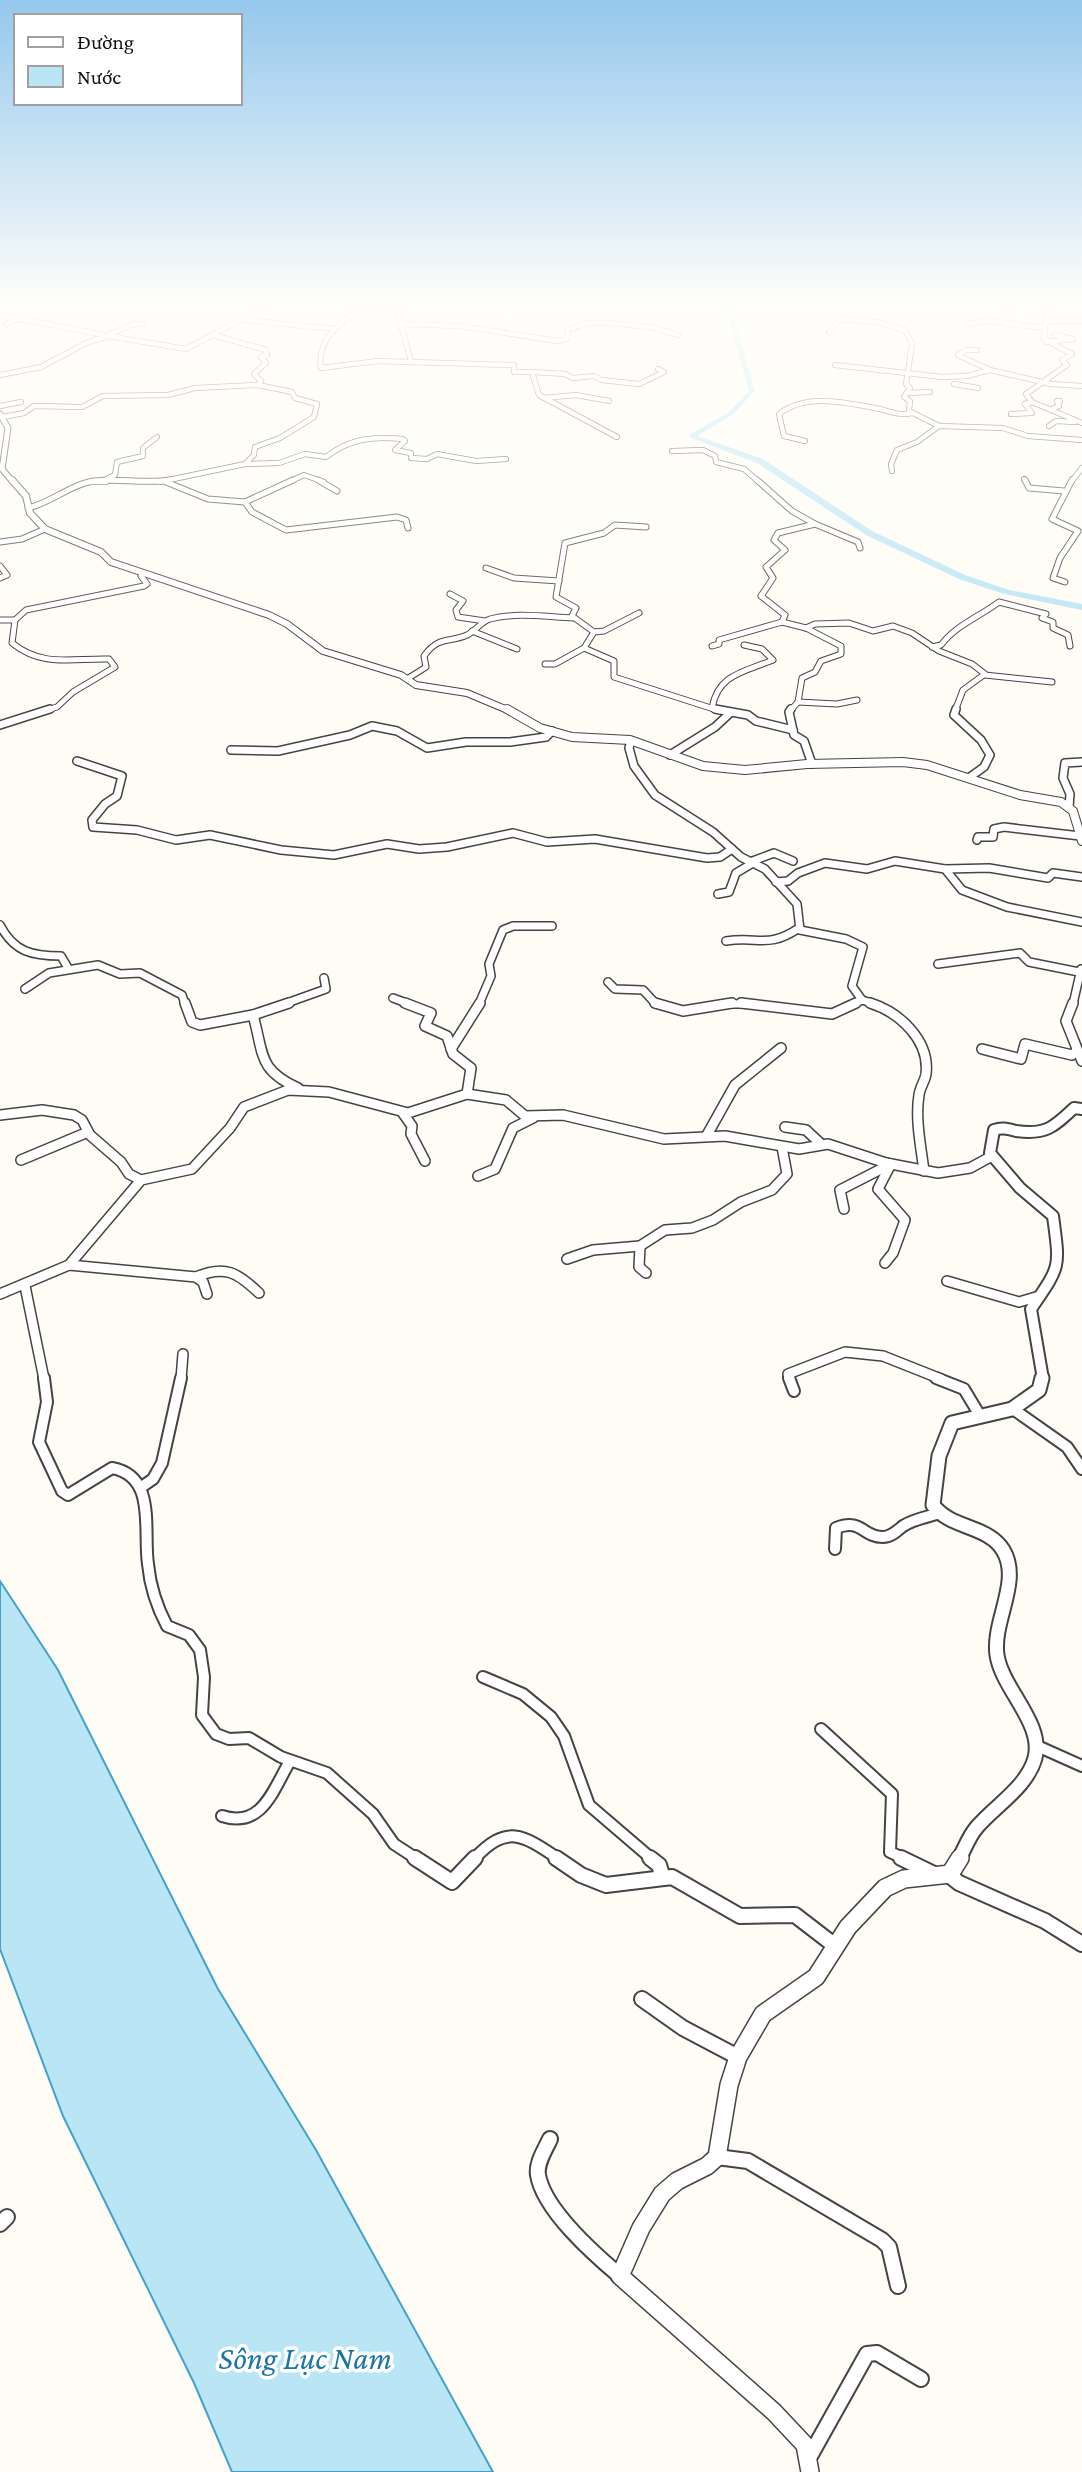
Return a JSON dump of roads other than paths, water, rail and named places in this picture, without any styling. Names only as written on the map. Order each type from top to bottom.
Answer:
[{"type":"street","points":[[2,417],[8,430],[1,469],[26,496],[28,508],[45,530],[143,574],[248,607],[287,624],[318,649],[407,679],[419,687],[467,693],[498,704],[535,726],[572,737],[631,741],[697,765],[739,770],[812,764],[903,762],[971,777],[1020,795],[1051,799],[1069,807]]},
{"type":"street","points":[[245,464],[254,455],[255,447],[280,438],[313,417]]},
{"type":"street","points":[[585,417],[617,437]]},
{"type":"street","points":[[780,417],[784,436],[805,441]]},
{"type":"street","points":[[920,417],[939,426],[1003,428],[1031,437],[1082,440]]},
{"type":"street","points":[[1049,426],[1056,421],[1081,422]]},
{"type":"street","points":[[892,471],[891,464],[897,450],[917,442],[939,426]]},
{"type":"street","points":[[28,508],[92,481],[123,484],[165,481],[245,464],[279,463],[305,454],[326,457],[340,445],[375,435],[405,440],[395,450],[410,453],[411,458],[426,459],[437,454],[476,461],[506,458]]},
{"type":"street","points":[[102,481],[115,475],[117,463],[143,456],[144,448],[157,437]]},
{"type":"street","points":[[672,451],[704,450],[715,456],[716,461],[742,468],[792,511],[858,542],[860,548]]},
{"type":"street","points":[[1065,582],[1053,578],[1060,558],[1078,533],[1052,519],[1059,508],[1064,491],[1082,468]]},
{"type":"street","points":[[165,481],[208,499],[245,502],[303,475],[330,484],[336,487],[337,491]]},
{"type":"street","points":[[1024,479],[1029,488],[1064,491]]},
{"type":"street","points":[[245,502],[252,512],[286,530],[397,516],[406,520],[408,528]]},
{"type":"street","points":[[782,622],[785,615],[761,596],[773,578],[766,567],[785,550],[774,540],[778,533],[815,524]]},
{"type":"street","points":[[573,618],[572,614],[577,609],[556,597],[562,557],[566,550],[564,544],[568,540],[597,536],[615,525],[646,527]]},
{"type":"street","points":[[0,542],[29,537],[45,530]]},
{"type":"street","points":[[0,566],[7,575],[0,578]]},
{"type":"street","points":[[486,568],[514,578],[559,581]]},
{"type":"street","points":[[0,725],[57,708],[73,692],[115,667],[108,659],[61,662],[29,655],[12,643],[10,630],[15,620],[26,610],[144,586],[147,584],[141,576],[143,574]]},
{"type":"street","points":[[450,594],[463,601],[456,610],[458,617],[485,621],[508,616],[573,618],[594,632],[604,631],[639,612]]},
{"type":"street","points":[[932,647],[942,644],[952,629],[974,621],[999,602],[1045,614],[1042,618],[1053,622],[1051,627],[1068,635],[1070,646]]},
{"type":"street","points":[[0,620],[15,620]]},
{"type":"street","points":[[407,679],[427,666],[424,656],[429,649],[449,637],[463,636],[485,621]]},
{"type":"street","points":[[712,646],[719,644],[719,640],[782,622],[806,628],[835,641],[843,651],[821,661],[816,671],[802,678],[797,702],[789,712],[794,735],[804,741],[812,764]]},
{"type":"street","points":[[806,628],[816,624],[849,623],[873,631],[891,626],[912,633],[932,647],[972,664],[985,675],[1052,682]]},
{"type":"street","points":[[472,631],[517,649]]},
{"type":"street","points":[[545,664],[555,663],[584,648],[594,632]]},
{"type":"street","points":[[712,708],[715,692],[726,679],[773,660],[763,649],[744,645]]},
{"type":"street","points":[[584,648],[614,662],[617,667],[614,677],[793,730]]},
{"type":"street","points":[[971,777],[984,767],[990,755],[981,740],[954,715],[963,690],[985,675]]},
{"type":"street","points":[[797,702],[837,704],[857,700]]},
{"type":"street","points":[[670,755],[715,727],[729,713]]},
{"type":"street","points":[[231,750],[283,750],[372,726],[397,731],[427,748],[466,742],[510,742],[546,737],[552,731]]},
{"type":"street","points":[[631,741],[629,748],[634,766],[655,795],[713,832],[751,863],[765,869],[797,904],[799,928],[802,932],[862,945],[852,986],[862,1000],[889,1009],[911,1030],[926,1053],[926,1075],[919,1095],[919,1131],[924,1171]]},
{"type":"street","points":[[77,761],[122,776],[117,796],[105,804],[92,820],[93,827],[136,831],[172,839],[210,835],[281,850],[334,855],[387,844],[419,849],[447,847],[513,833],[547,842],[587,838],[716,859],[732,849]]},
{"type":"street","points":[[977,840],[978,837],[993,837],[995,829],[1004,827],[1081,838],[1069,807],[1070,794],[1063,778],[1066,774],[1065,763],[1082,762]]},
{"type":"street","points":[[718,894],[729,892],[736,873],[751,863],[774,853],[793,861]]},
{"type":"street","points":[[776,882],[788,881],[798,873],[825,863],[867,869],[892,861],[945,869],[989,868],[1037,878],[1048,878],[1053,873],[1082,877]]},
{"type":"street","points":[[945,869],[960,890],[1007,907],[1082,922]]},
{"type":"street","points":[[0,925],[8,941],[38,957],[61,956],[68,968]]},
{"type":"street","points":[[451,1049],[480,1002],[491,976],[489,964],[503,930],[513,926],[552,926]]},
{"type":"street","points":[[726,941],[745,938],[761,942],[781,940],[799,928]]},
{"type":"street","points":[[938,964],[1020,953],[1029,962],[1080,970],[1077,994],[1066,1021],[1082,1061]]},
{"type":"street","points":[[25,989],[49,973],[68,968],[101,965],[116,973],[140,973],[184,998],[194,1024],[253,1015],[324,991],[324,978]]},
{"type":"street","points":[[608,982],[614,989],[639,989],[658,1006],[683,1011],[736,1002],[832,1014],[862,1000]]},
{"type":"street","points":[[393,998],[431,1013],[425,1026],[447,1036],[451,1049],[471,1068],[467,1094]]},
{"type":"street","points":[[253,1015],[268,1070],[276,1078],[298,1088],[345,1095],[402,1112],[419,1111],[455,1096],[467,1094],[506,1100],[521,1115],[563,1115],[664,1139],[708,1135],[799,1149],[821,1144],[924,1171],[960,1171],[992,1156]]},
{"type":"street","points":[[982,1049],[1021,1059],[1025,1044],[1072,1055],[1077,1051]]},
{"type":"street","points":[[708,1135],[735,1086],[781,1048]]},
{"type":"street","points":[[0,1115],[44,1111],[68,1114],[82,1120],[88,1132],[125,1163],[128,1174],[141,1180],[192,1169],[230,1128],[244,1107],[298,1088]]},
{"type":"street","points":[[620,2276],[652,2208],[669,2186],[699,2171],[717,2157],[729,2085],[738,2057],[763,2014],[816,1977],[834,1945],[885,1888],[904,1879],[943,1875],[974,1831],[1026,1776],[1033,1762],[1033,1731],[1012,1698],[997,1653],[999,1612],[1008,1577],[1006,1554],[997,1542],[940,1513],[933,1505],[939,1456],[953,1423],[979,1414],[1013,1409],[1023,1398],[1039,1390],[1043,1381],[1031,1309],[1036,1297],[1055,1274],[1059,1261],[1053,1216],[1020,1188],[992,1156],[991,1138],[996,1128],[1037,1134],[1056,1125],[1079,1106]]},
{"type":"street","points":[[402,1112],[412,1126],[411,1134],[425,1161]]},
{"type":"street","points":[[478,1176],[495,1169],[513,1128],[534,1117]]},
{"type":"street","points":[[785,1127],[804,1129],[814,1134],[821,1144]]},
{"type":"street","points":[[21,1160],[88,1132]]},
{"type":"street","points":[[567,1259],[593,1250],[640,1246],[665,1230],[692,1228],[713,1220],[741,1202],[772,1190],[787,1174],[782,1147]]},
{"type":"street","points":[[844,1209],[840,1190],[888,1163]]},
{"type":"street","points":[[885,1263],[893,1253],[905,1220],[878,1189],[888,1163]]},
{"type":"street","points":[[0,1293],[24,1286],[69,1265],[141,1180]]},
{"type":"street","points":[[640,1246],[639,1267],[646,1273]]},
{"type":"street","points":[[69,1265],[128,1273],[196,1276],[219,1268],[232,1269],[259,1293]]},
{"type":"street","points":[[196,1276],[203,1282],[207,1294]]},
{"type":"street","points":[[947,1281],[1019,1302],[1036,1297]]},
{"type":"street","points":[[24,1286],[47,1402],[39,1442],[62,1491],[71,1494],[118,1467],[136,1480],[147,1516],[147,1558],[158,1606],[167,1626],[188,1635],[200,1650],[204,1677],[202,1715],[216,1734],[229,1739],[248,1738],[290,1761],[327,1773],[373,1814],[394,1844],[452,1882],[492,1840],[501,1836],[525,1840],[595,1882],[626,1887],[662,1875],[689,1885],[741,1916],[757,1919],[789,1913],[834,1945]]},
{"type":"street","points":[[794,1391],[788,1374],[845,1352],[869,1353],[890,1358],[964,1390],[979,1414]]},
{"type":"street","points":[[140,1488],[153,1479],[162,1463],[167,1430],[184,1367],[183,1354]]},
{"type":"street","points":[[1013,1409],[1028,1424],[1059,1438],[1071,1450],[1082,1469]]},
{"type":"street","points":[[835,1549],[836,1528],[849,1522],[856,1523],[871,1534],[885,1537],[920,1518],[940,1513]]},
{"type":"street","points":[[483,1677],[523,1694],[551,1717],[564,1736],[589,1805],[659,1865],[662,1875]]},
{"type":"street","points":[[821,1729],[880,1780],[892,1794],[890,1852],[1045,1921],[1082,1944]]},
{"type":"street","points":[[1035,1745],[1082,1766]]},
{"type":"street","points":[[222,1816],[236,1820],[251,1817],[269,1797],[290,1761]]},
{"type":"street","points":[[642,1999],[683,2028],[738,2057]]},
{"type":"street","points":[[550,2139],[538,2168],[546,2193],[601,2261],[774,2412],[805,2445],[810,2464]]},
{"type":"street","points":[[717,2157],[748,2161],[881,2240],[890,2247],[898,2286]]},
{"type":"street","points":[[810,2464],[867,2354],[877,2353],[921,2379]]},
{"type":"water","name":"Sông Lục Nam","points":[[0,1581],[58,1670],[218,1989],[316,2150],[493,2472],[232,2472],[194,2383],[63,2116],[0,1949]]},
{"type":"waterway","points":[[724,417],[691,436],[760,461],[869,533],[962,577],[1007,592],[1082,607]]}]
